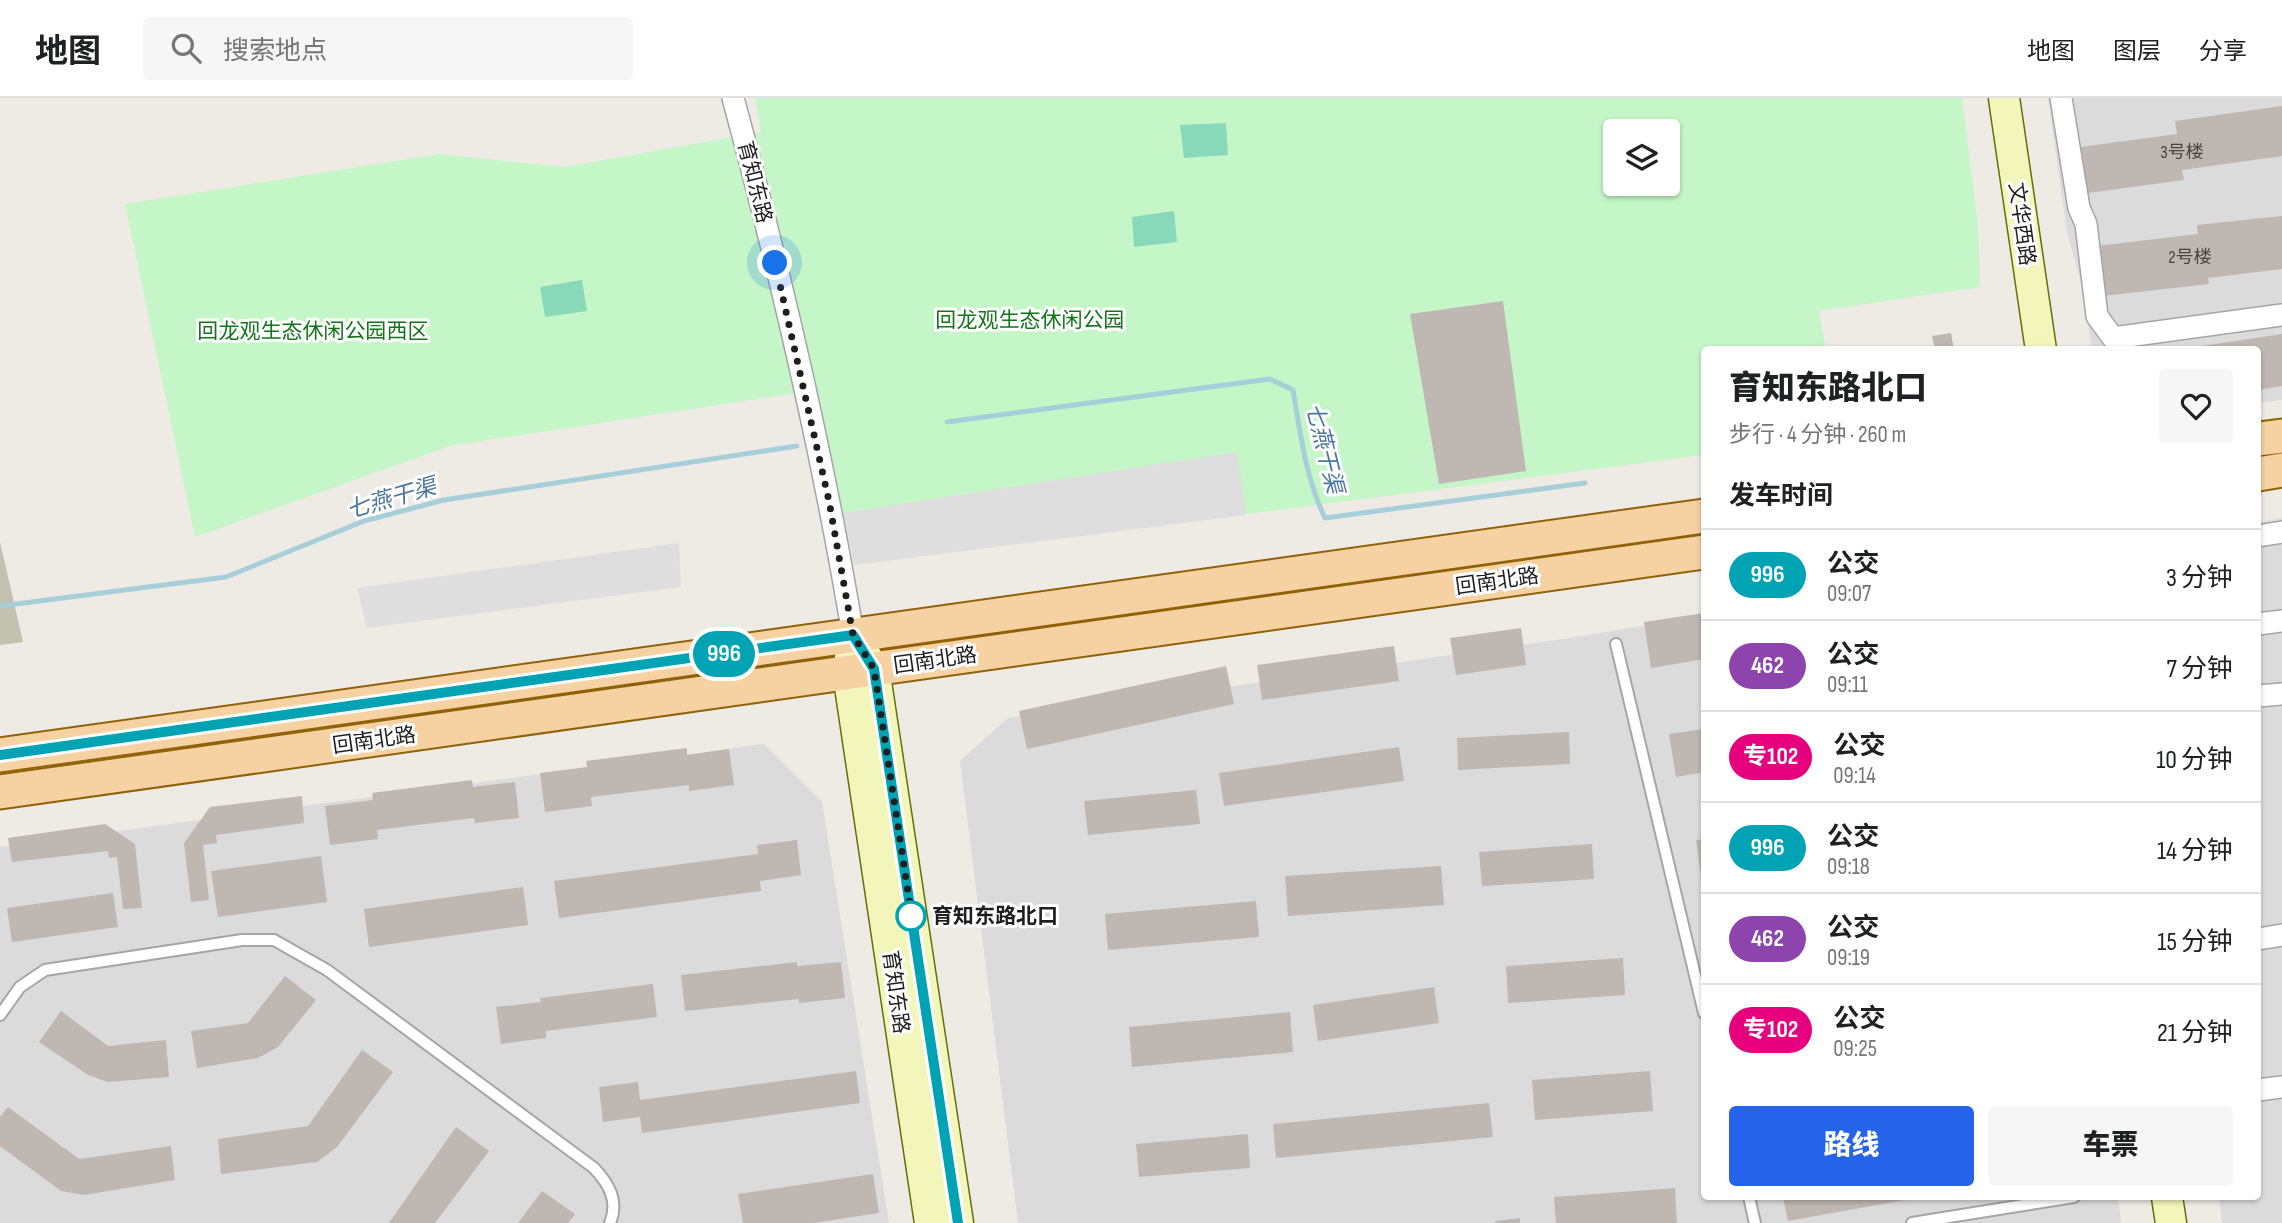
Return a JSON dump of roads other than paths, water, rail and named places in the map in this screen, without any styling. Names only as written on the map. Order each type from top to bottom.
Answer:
[{"type":"main road","name":"文华西路","points":[[2004,98],[2040,346]]},
{"type":"main road","points":[[2261,439],[2282,436]]},
{"type":"main road","points":[[2261,474],[2282,470]]},
{"type":"main road","name":"回南北路","points":[[0,755],[1701,516]]},
{"type":"main road","name":"回南北路","points":[[0,792],[1701,552]]},
{"type":"main road","name":"育知东路","points":[[853,635],[958,1223]]},
{"type":"main road","name":"育知东路","points":[[861,671],[930,1223]]},
{"type":"main road","points":[[2167,1200],[2171,1223]]},
{"type":"street","name":"育知东路","points":[[733,98],[757,185],[806,395],[837,541],[853,635]]},
{"type":"street","points":[[2061,98],[2078,208],[2086,224],[2097,316],[2113,338],[2282,315]]},
{"type":"street","points":[[2261,536],[2282,532]]},
{"type":"street","points":[[2261,624],[2282,621]]},
{"type":"street","points":[[2261,696],[2282,694]]},
{"type":"street","points":[[2261,938],[2282,935]]},
{"type":"street","points":[[2261,1090],[2282,1087]]},
{"type":"lane","points":[[1616,644],[1701,1000]]},
{"type":"lane","points":[[0,1015],[20,987],[45,970],[242,940],[274,940],[327,970],[594,1168],[607,1182],[615,1204],[610,1223]]},
{"type":"lane","points":[[1750,1200],[1755,1223]]},
{"type":"lane","points":[[1912,1223],[2055,1200]]},
{"type":"waterway","name":"七燕干渠","points":[[947,422],[1270,379],[1293,390],[1308,471],[1325,518],[1585,483]]},
{"type":"waterway","name":"七燕干渠","points":[[0,606],[226,577],[364,521],[444,500],[797,446]]},
{"type":"place","name":"育知东路北口","points":[[911,916]]},
{"type":"park label","name":"回龙观生态休闲公园","points":[[1030,320]]},
{"type":"park label","name":"回龙观生态休闲公园西区","points":[[313,331]]}]
